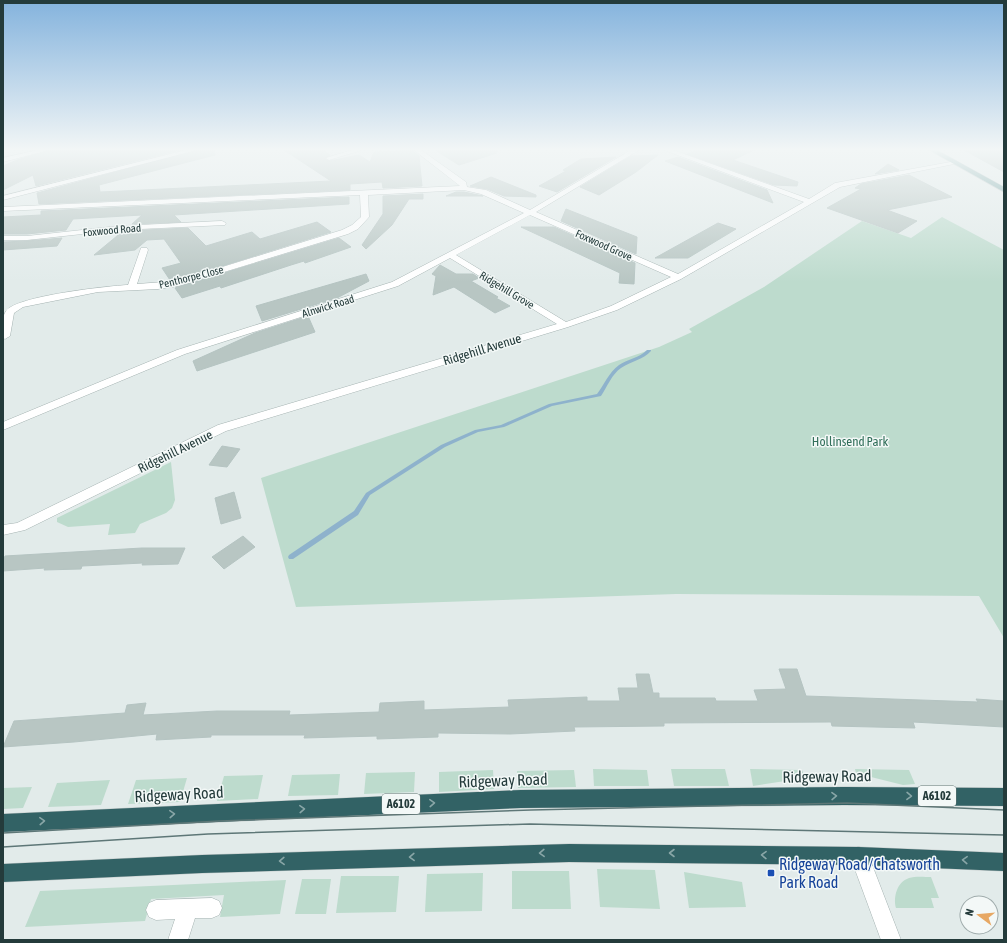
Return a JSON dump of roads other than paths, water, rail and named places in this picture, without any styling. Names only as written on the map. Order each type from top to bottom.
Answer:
[{"type":"highway","name":"Ridgeway Road","points":[[3,823],[521,799],[851,796],[1004,797]]},
{"type":"highway","points":[[3,873],[202,864],[569,853],[859,856],[1004,862]]},
{"type":"street","points":[[3,198],[18,194]]},
{"type":"street","name":"Foxwood Grove","points":[[3,209],[321,194]]},
{"type":"street","name":"Penthorpe Close","points":[[5,336],[10,312],[20,305],[98,289],[158,286],[178,283],[345,232],[355,227],[365,217],[364,194]]},
{"type":"street","name":"Foxwood Grove","points":[[488,194],[678,277]]},
{"type":"street","name":"Alnwick Road","points":[[3,426],[181,352],[391,286],[531,212],[561,194]]},
{"type":"street","points":[[790,194],[809,201]]},
{"type":"street","name":"Ridgehill Avenue","points":[[3,530],[20,528],[222,428],[565,325],[614,308],[678,277],[821,194]]},
{"type":"street","name":"Foxwood Road","points":[[3,238],[27,238],[119,228],[222,223]]},
{"type":"street","points":[[132,287],[144,250]]},
{"type":"street","name":"Ridgehill Grove","points":[[450,255],[565,325]]},
{"type":"street","points":[[859,856],[891,940]]},
{"type":"street","points":[[156,910],[212,908]]},
{"type":"street","points":[[178,940],[188,909]]},
{"type":"waterway","points":[[291,557],[356,513],[368,494],[443,446],[477,431],[502,426],[551,405],[599,395],[617,369],[649,351]]},
{"type":"tram line","points":[[3,833],[220,821],[531,810],[847,803],[1004,810]]},
{"type":"tram line","points":[[3,847],[208,834],[530,824],[1004,835]]},
{"type":"place","name":"Ridgeway Road/Chatsworth Park Road","points":[[771,873]]},
{"type":"park label","name":"Hollinsend Park","points":[[850,441]]}]
